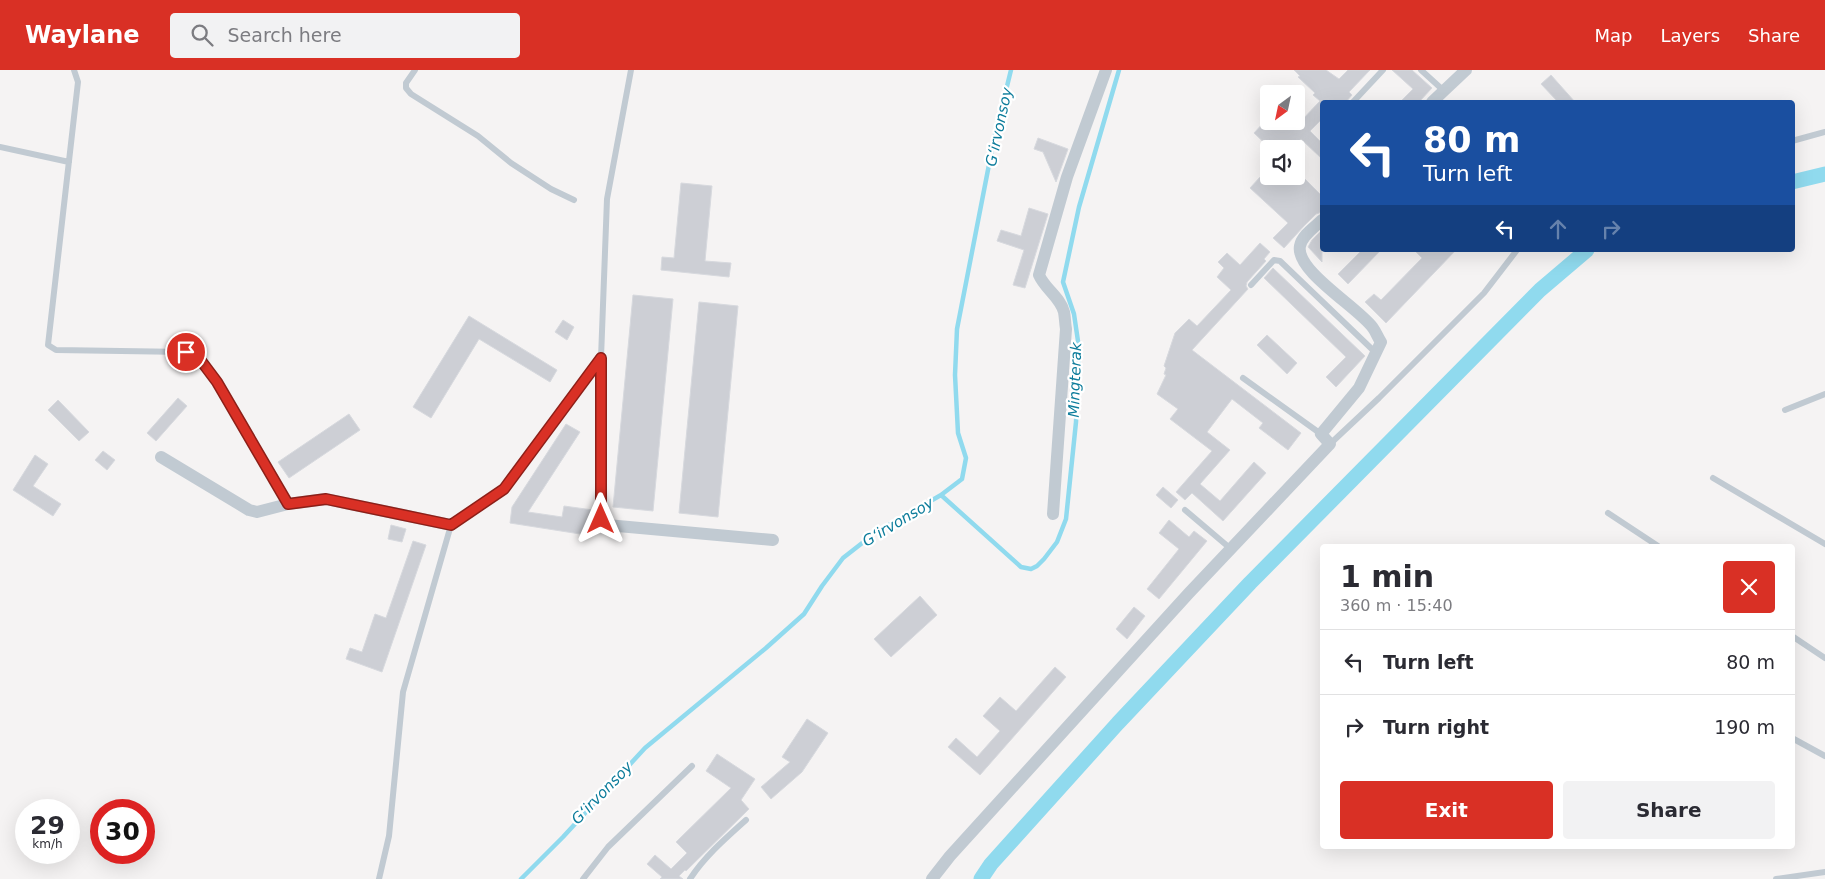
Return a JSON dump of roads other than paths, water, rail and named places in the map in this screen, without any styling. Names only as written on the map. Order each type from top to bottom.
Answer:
[{"type":"street","points":[[1052,514],[1066,329],[1064,312],[1058,300],[1042,283],[1038,275],[1067,177],[1106,70]]},
{"type":"street","points":[[1434,100],[1466,70]]},
{"type":"street","points":[[932,879],[976,827],[1330,444],[1321,434],[1359,388],[1381,342],[1373,328],[1307,268],[1300,254],[1300,245],[1307,234],[1320,222]]},
{"type":"street","points":[[601,358],[601,519],[607,525],[773,540]]},
{"type":"street","points":[[162,457],[249,510],[257,512],[288,504],[326,499],[451,525]]},
{"type":"lane","points":[[74,70],[78,82],[48,344],[56,350],[186,352],[202,362],[217,382],[288,504]]},
{"type":"lane","points":[[415,70],[406,83],[406,88],[411,94],[478,136],[512,163],[551,189],[574,200]]},
{"type":"lane","points":[[380,879],[389,836],[403,692],[451,525],[504,489],[601,358],[607,199],[632,70]]},
{"type":"lane","points":[[1355,100],[1383,70]]},
{"type":"lane","points":[[1422,70],[1443,90]]},
{"type":"lane","points":[[1795,140],[1825,132]]},
{"type":"lane","points":[[0,148],[69,162]]},
{"type":"lane","points":[[1330,444],[1484,293],[1516,252]]},
{"type":"lane","points":[[1251,284],[1274,260],[1280,261],[1376,353]]},
{"type":"lane","points":[[1243,378],[1321,434]]},
{"type":"lane","points":[[1785,410],[1825,394]]},
{"type":"lane","points":[[1714,478],[1825,544]]},
{"type":"lane","points":[[1185,510],[1231,549]]},
{"type":"lane","points":[[1608,513],[1655,544]]},
{"type":"lane","points":[[1795,638],[1825,658]]},
{"type":"lane","points":[[1795,740],[1825,756]]},
{"type":"lane","points":[[583,879],[608,847],[692,766]]},
{"type":"lane","points":[[690,879],[714,849],[746,820]]},
{"type":"lane","points":[[1776,879],[1825,872]]},
{"type":"waterway","name":"G‘irvonsoy","points":[[521,879],[563,837],[645,748],[766,648],[804,614],[843,558],[875,533],[941,495],[962,479],[966,458],[958,433],[955,375],[957,329],[994,139],[1011,70]]},
{"type":"waterway","name":"Mingterak","points":[[941,495],[1021,567],[1031,569],[1037,566],[1057,542],[1066,519],[1076,422],[1079,348],[1074,314],[1063,282],[1079,207],[1119,70]]},
{"type":"waterway","points":[[1795,181],[1825,174]]},
{"type":"waterway","points":[[981,879],[991,864],[1118,723],[1250,583],[1540,290],[1585,252]]}]
